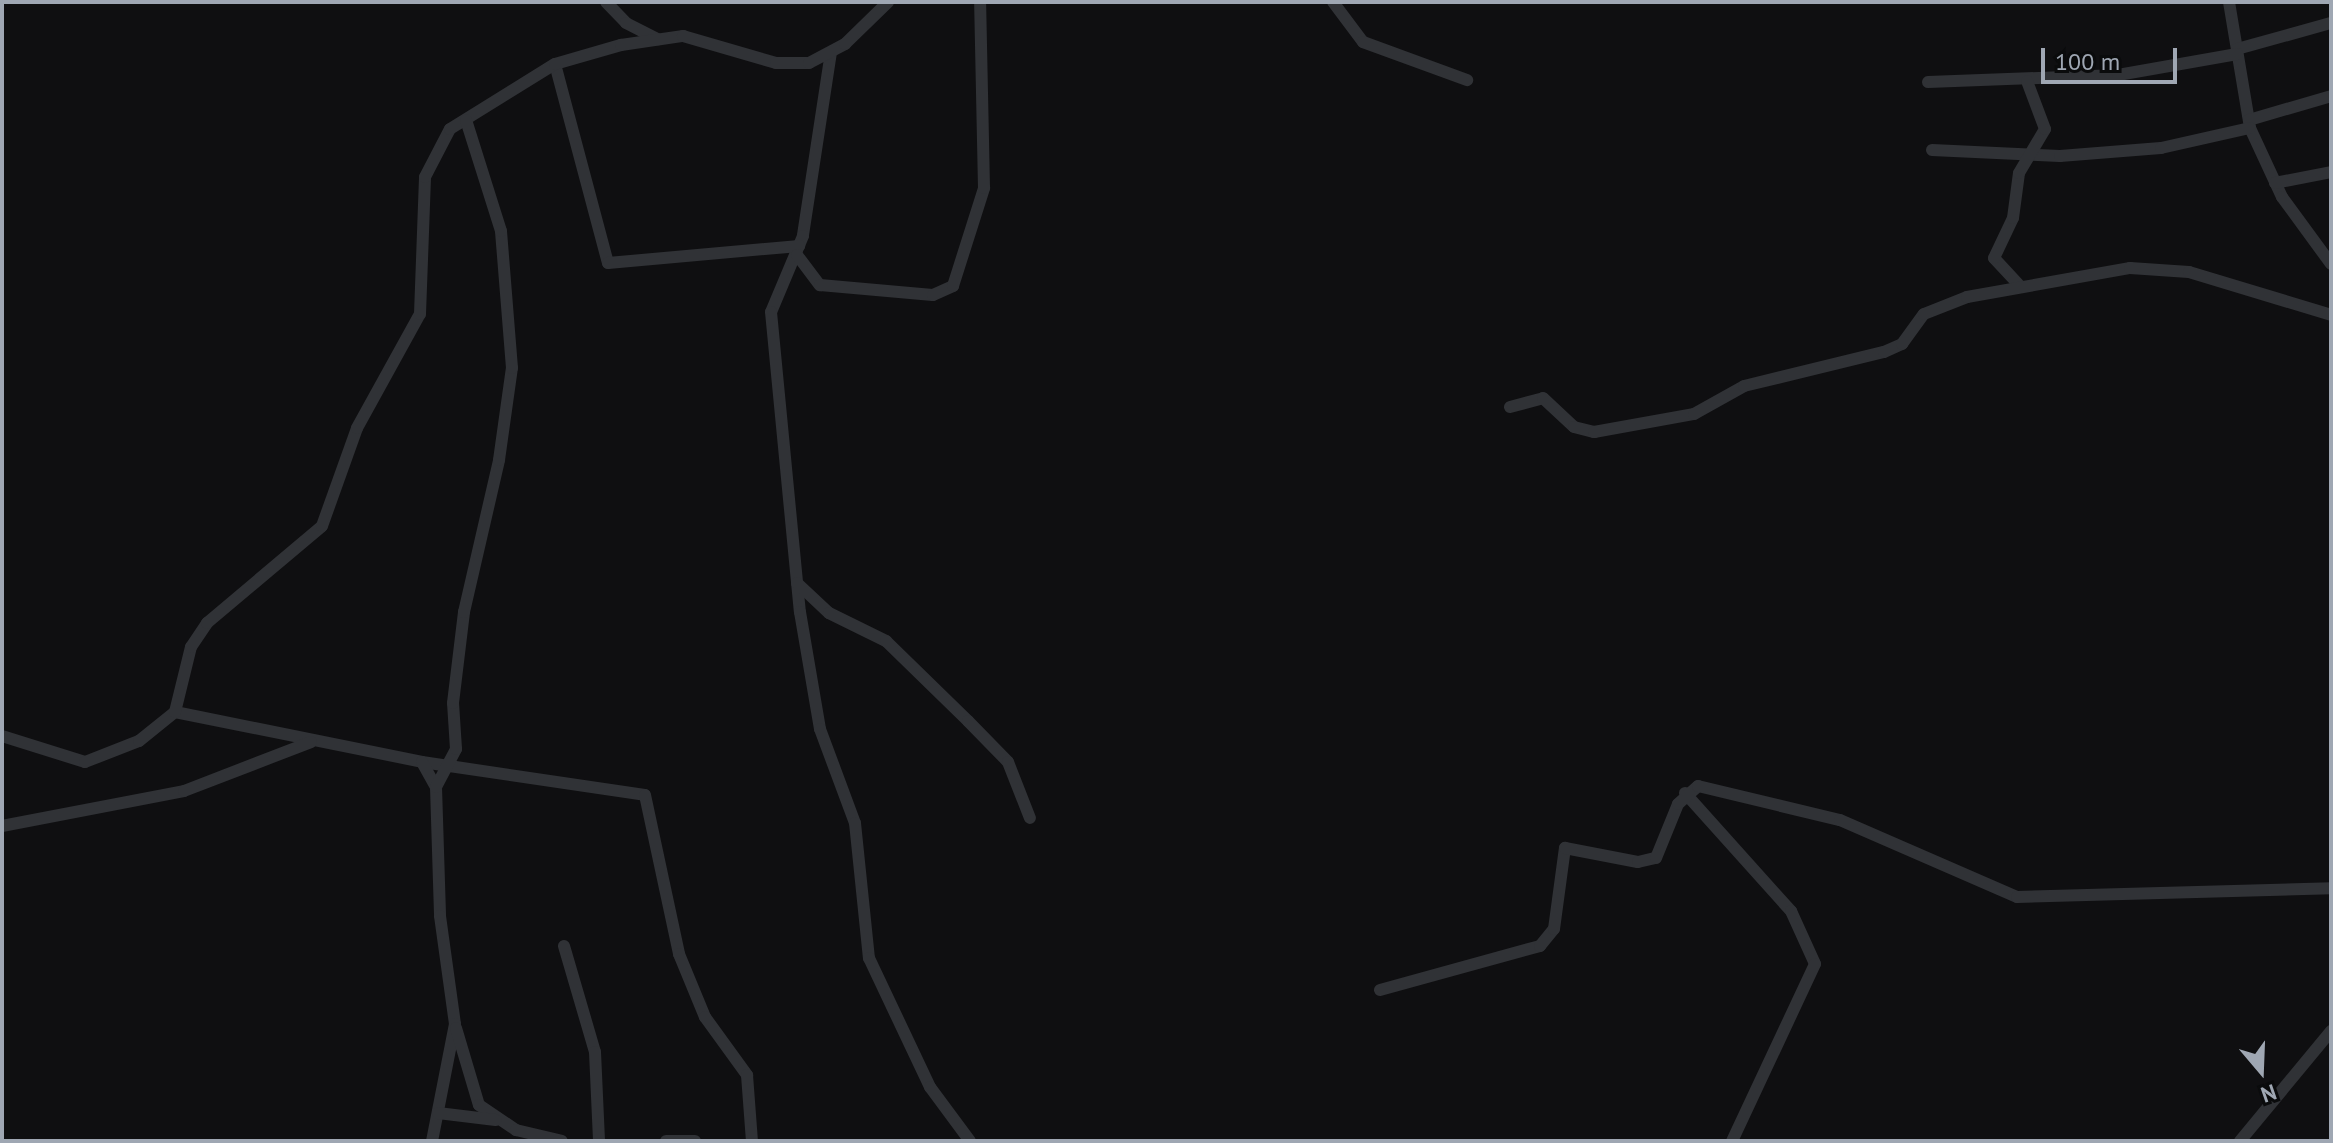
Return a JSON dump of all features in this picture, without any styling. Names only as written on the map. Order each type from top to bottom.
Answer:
[{"type":"street","points":[[606,2],[626,23],[658,39]]},
{"type":"street","points":[[2,736],[85,762],[139,741],[175,712],[197,634],[329,515],[357,428],[420,314],[427,169],[450,129],[555,64],[658,39],[712,41],[789,65],[831,52],[888,2]]},
{"type":"street","points":[[798,251],[820,285],[933,295],[953,286],[984,188],[980,2]]},
{"type":"street","points":[[1333,2],[1363,42],[1467,80]]},
{"type":"street","points":[[2229,2],[2249,124],[2275,183],[2331,264]]},
{"type":"street","points":[[1928,82],[2027,81],[2166,70],[2331,23]]},
{"type":"street","points":[[831,52],[798,251],[775,299],[770,347],[797,583],[820,729],[855,823],[869,958],[930,1087],[970,1141]]},
{"type":"street","points":[[555,64],[608,263],[798,251]]},
{"type":"street","points":[[2020,286],[1994,258],[2013,218],[2027,154],[2045,121],[2027,81]]},
{"type":"street","points":[[1932,150],[2027,154],[2161,148],[2249,124],[2331,96]]},
{"type":"street","points":[[436,787],[452,761],[464,612],[512,368],[506,258],[466,120]]},
{"type":"street","points":[[2275,183],[2331,172]]},
{"type":"street","points":[[1510,407],[1543,398],[1574,427],[1594,432],[1694,414],[1744,386],[1884,352],[1902,344],[1924,314],[2020,286],[2162,268],[2331,315]]},
{"type":"street","points":[[797,583],[829,613],[886,641],[968,721],[1008,762],[1030,818]]},
{"type":"street","points":[[175,712],[422,762],[452,761],[645,795],[679,954],[705,1017],[747,1075],[752,1141]]},
{"type":"street","points":[[2,826],[184,791],[314,741]]},
{"type":"street","points":[[422,762],[436,787],[440,916],[455,1024],[479,1105],[496,1120]]},
{"type":"street","points":[[1380,990],[1540,946],[1554,929],[1565,848],[1638,862],[1656,858],[1685,793],[1709,785],[1840,820],[2017,897],[2331,888]]},
{"type":"street","points":[[1685,793],[1791,911],[1815,964],[1732,1141]]},
{"type":"street","points":[[564,946],[597,1065],[599,1141]]},
{"type":"street","points":[[432,1141],[455,1024]]},
{"type":"street","points":[[2240,1141],[2331,1031]]},
{"type":"street","points":[[438,1113],[496,1120],[562,1141]]},
{"type":"street","points":[[673,1140],[695,1141]]}]
